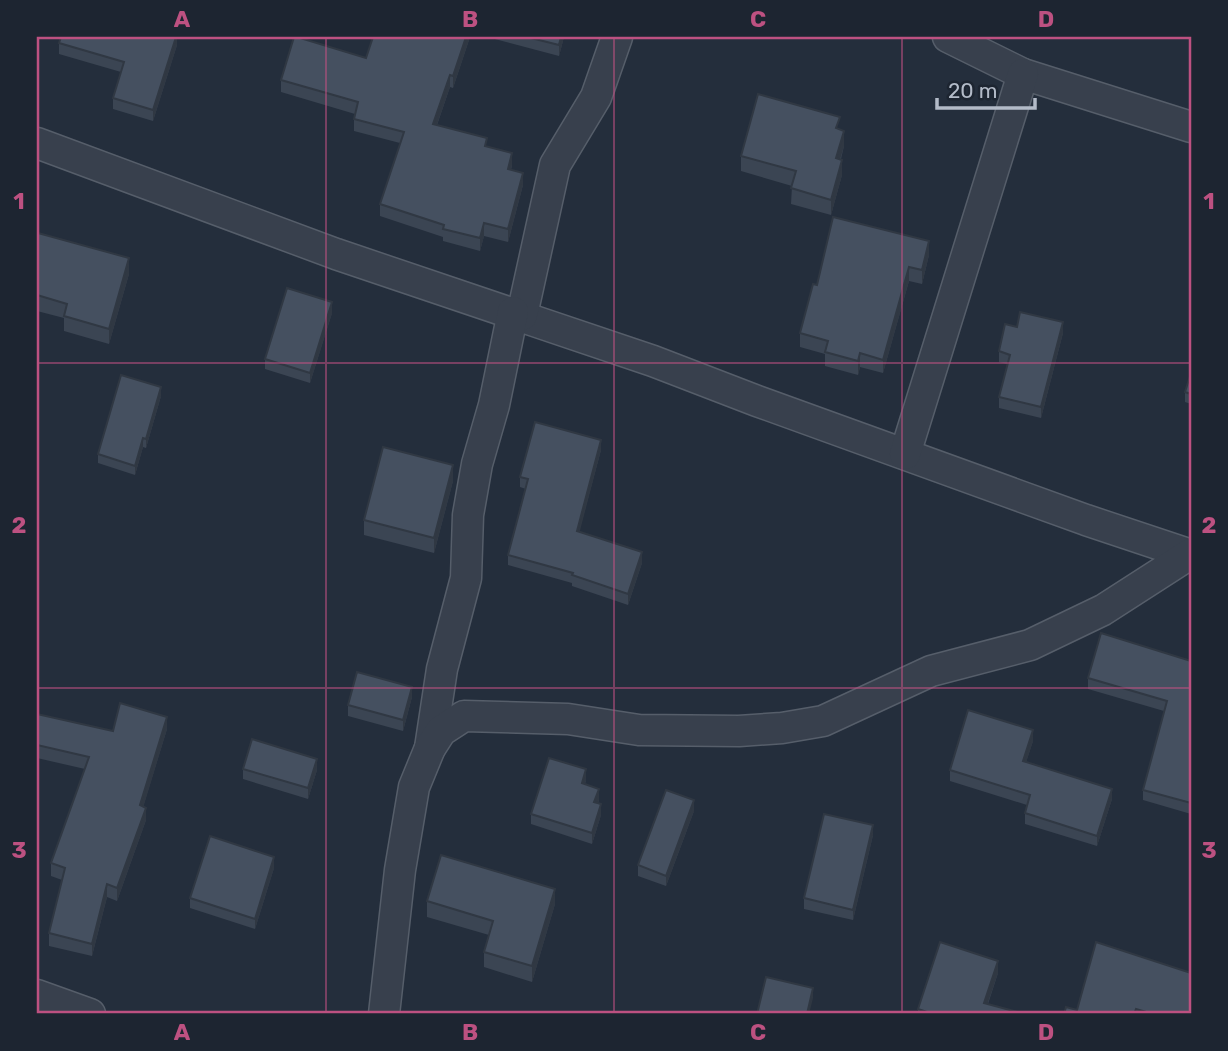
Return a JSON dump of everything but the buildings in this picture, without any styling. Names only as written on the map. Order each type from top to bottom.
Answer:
[{"type":"street","points":[[430,748],[442,669],[466,578],[468,515],[477,464],[555,166],[596,97],[617,37]]},
{"type":"street","points":[[948,37],[1023,74],[1191,127]]},
{"type":"street","points":[[905,454],[1023,74]]},
{"type":"street","points":[[37,143],[336,254],[653,361],[1086,520],[1191,555]]},
{"type":"street","points":[[384,1014],[400,870],[414,787],[430,748],[441,731],[464,716],[568,719],[639,730],[739,731],[782,728],[823,721],[931,671],[1030,645],[1103,610],[1191,555]]},
{"type":"street","points":[[37,995],[76,1012]]}]
